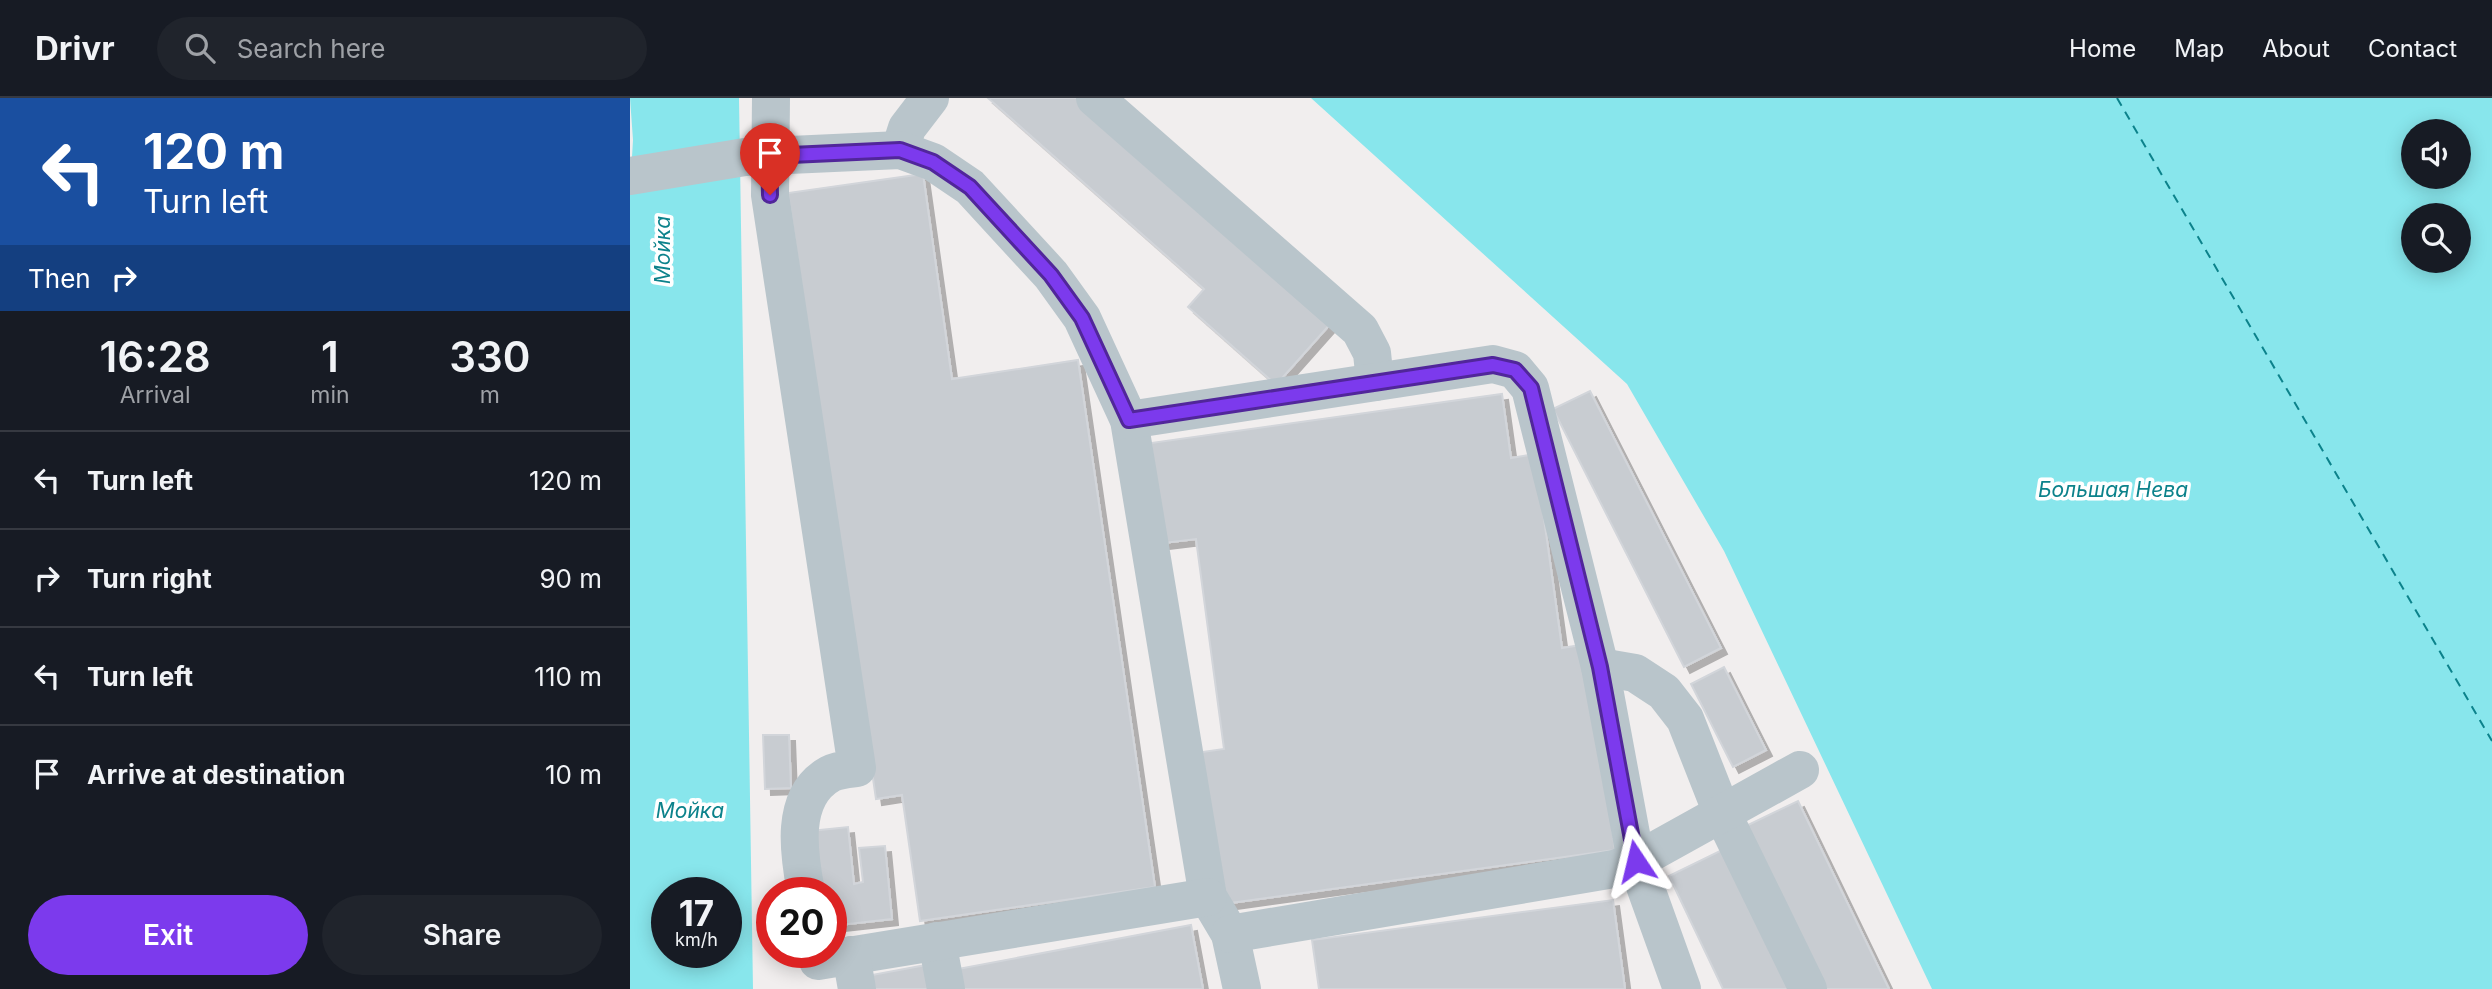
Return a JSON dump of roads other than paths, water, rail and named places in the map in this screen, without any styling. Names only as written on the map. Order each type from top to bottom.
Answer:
[{"type":"lane","points":[[772,98],[757,157],[770,195],[858,768],[831,774],[815,788],[801,815],[799,854],[803,877]]},
{"type":"lane","points":[[900,150],[907,128],[930,98]]},
{"type":"lane","points":[[1095,98],[1360,330],[1371,353],[1375,382]]},
{"type":"lane","points":[[630,176],[757,157],[900,150],[933,162],[970,187],[1051,275],[1082,318],[1129,420],[1208,897],[1230,934],[1242,989]]},
{"type":"lane","points":[[1129,420],[1493,365],[1515,370],[1531,388],[1600,667],[1636,861],[1682,989]]},
{"type":"lane","points":[[1600,667],[1635,673],[1664,692],[1685,719],[1722,813],[1808,989]]},
{"type":"lane","points":[[1230,934],[1614,869],[1636,861],[1800,770]]},
{"type":"lane","points":[[847,964],[937,941],[1208,897]]},
{"type":"lane","points":[[937,941],[946,989]]},
{"type":"water","name":"Мойка","points":[[630,98],[739,98],[753,989],[630,989],[630,191],[633,140]]},
{"type":"water","name":"Большая Нева","points":[[1311,98],[2492,98],[2492,989],[1932,989],[1724,551],[1627,384]]}]
